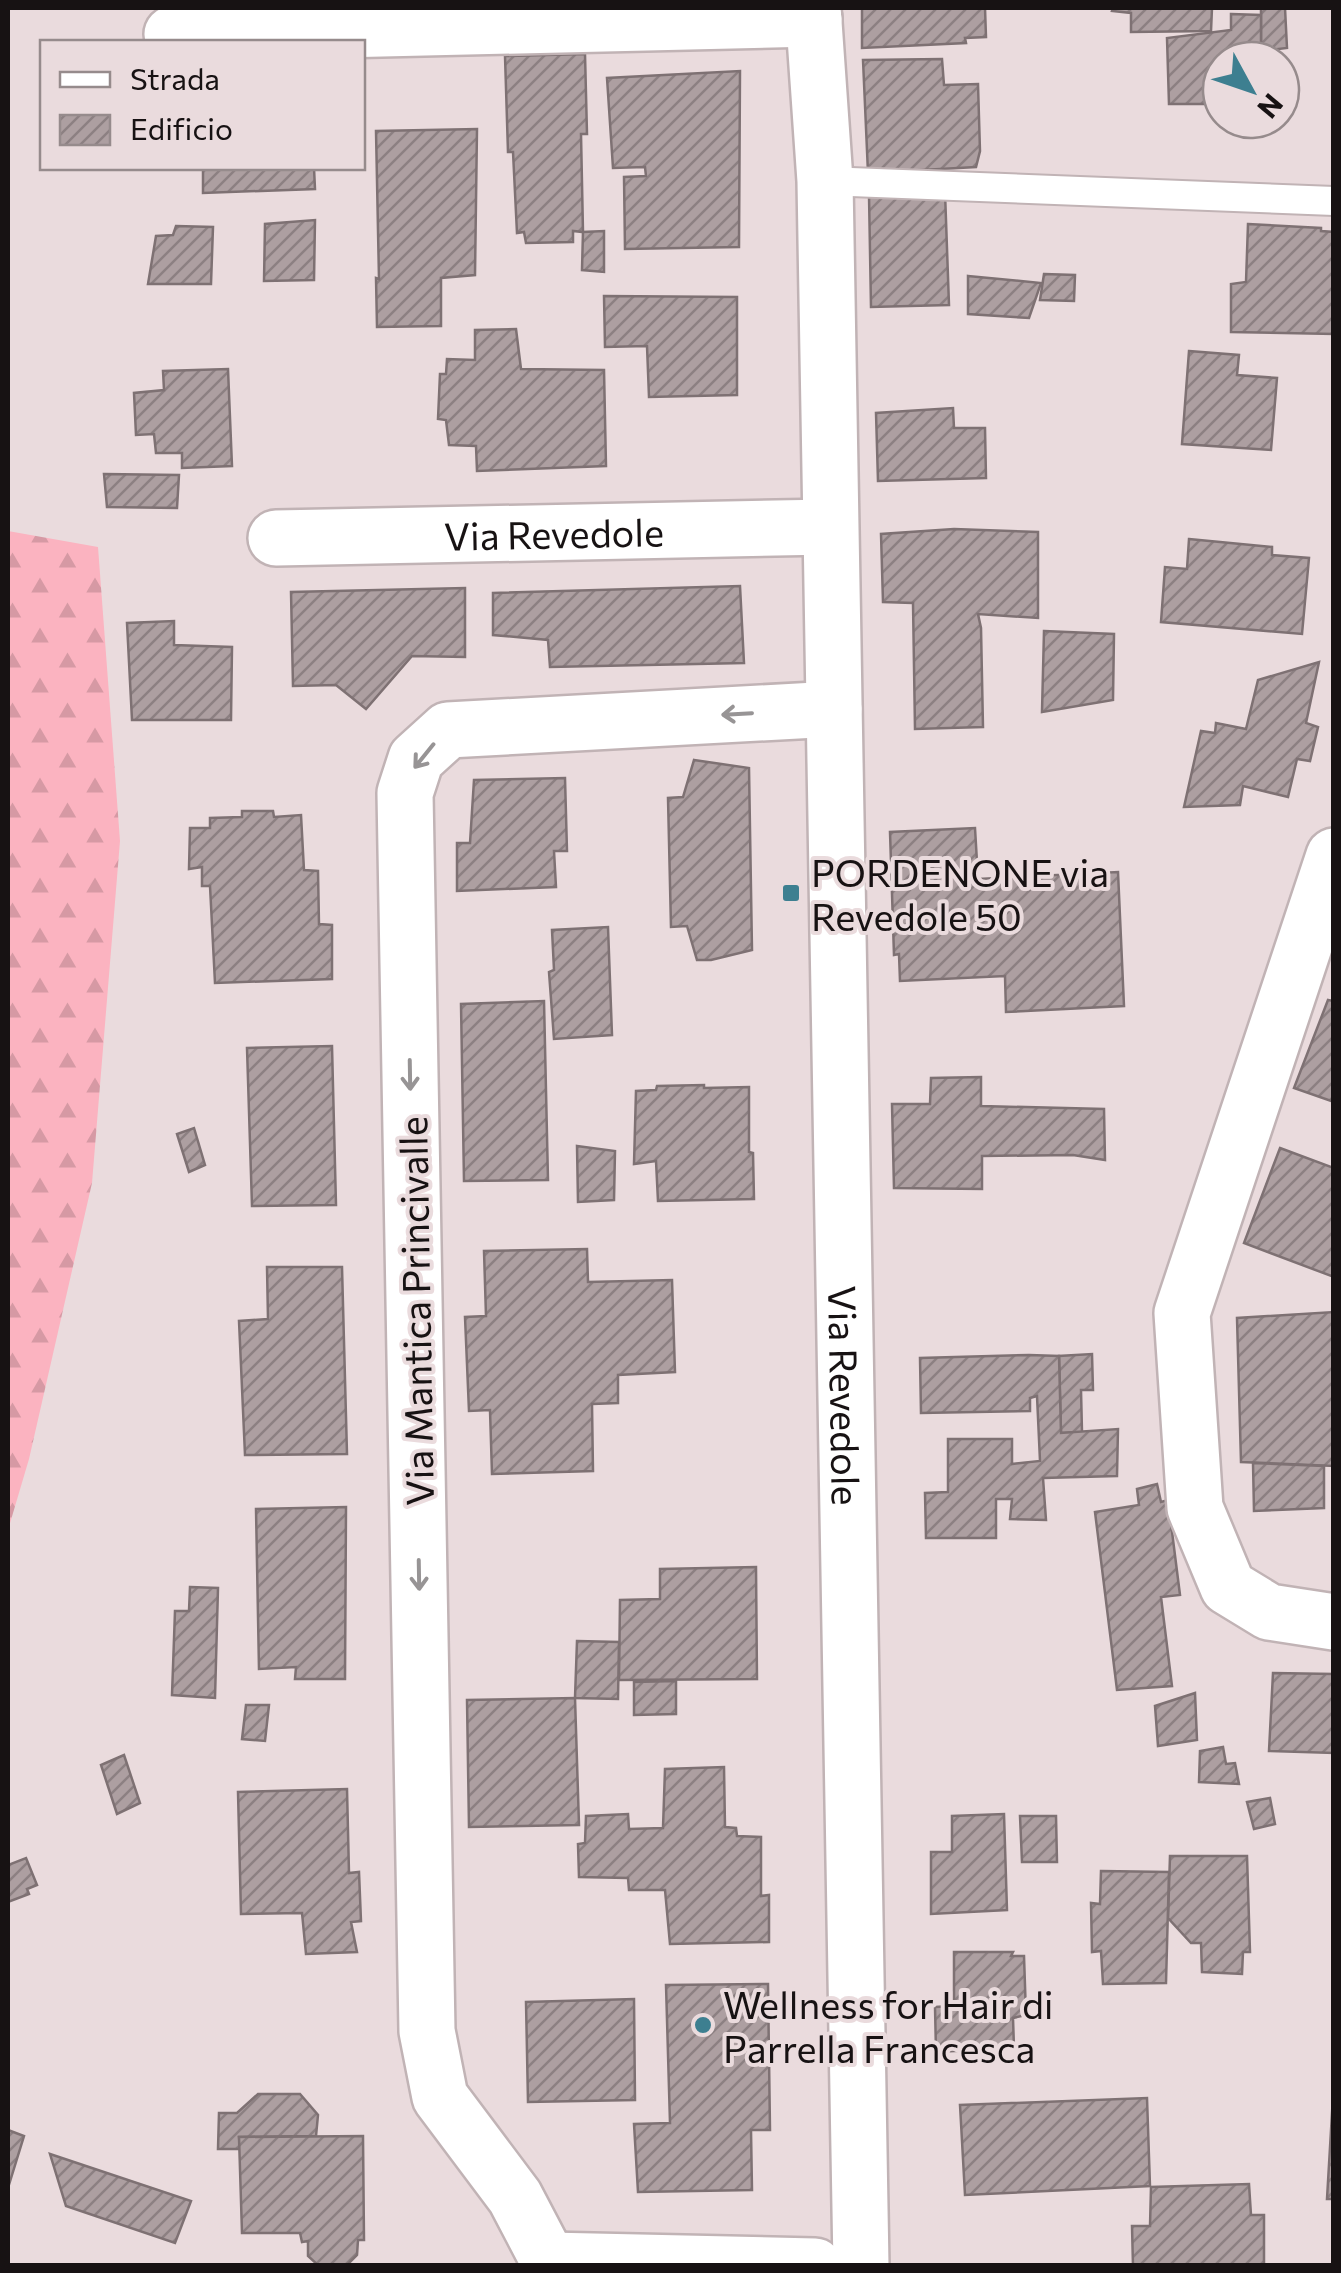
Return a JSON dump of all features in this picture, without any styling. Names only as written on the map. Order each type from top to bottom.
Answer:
[{"type":"street","name":"Via Revedole","points":[[172,34],[813,13],[825,180],[861,2266]]},
{"type":"street","name":"Via Revedole","points":[[276,538],[830,526]]},
{"type":"street","name":"Via Mantica Princivalle","points":[[814,2266],[548,2263],[515,2197],[440,2097],[427,2031],[406,792],[416,759],[448,730],[834,709]]},
{"type":"street","points":[[1334,856],[1182,1313],[1195,1508],[1228,1587],[1270,1612],[1334,1622]]},
{"type":"lane","points":[[825,180],[1334,201]]},
{"type":"green space","points":[[8,531],[98,547],[120,841],[92,1183],[29,1459],[8,1530]]},
{"type":"building","points":[[862,8],[985,8],[986,37],[965,38],[966,43],[862,48]]},
{"type":"building","points":[[1212,8],[1211,31],[1131,32],[1131,13],[1112,11]]},
{"type":"building","points":[[1261,8],[1285,8],[1287,40],[1261,40]]},
{"type":"building","points":[[1231,14],[1261,15],[1261,40],[1201,40],[1201,104],[1169,104],[1167,38],[1231,30]]},
{"type":"building","points":[[585,54],[587,134],[581,134],[583,232],[573,231],[573,242],[526,243],[524,232],[517,233],[513,152],[508,152],[505,56]]},
{"type":"building","points":[[942,59],[944,85],[978,84],[980,151],[976,167],[868,173],[863,60]]},
{"type":"building","points":[[740,71],[739,247],[625,249],[624,177],[646,176],[645,167],[613,168],[607,78]]},
{"type":"building","points":[[477,129],[475,275],[441,278],[441,326],[377,327],[376,131]]},
{"type":"building","points":[[203,170],[314,170],[315,189],[203,193]]},
{"type":"building","points":[[945,192],[949,305],[871,307],[869,195]]},
{"type":"building","points":[[315,220],[314,280],[264,281],[265,224]]},
{"type":"building","points":[[1248,224],[1334,232],[1334,334],[1231,332],[1231,284],[1246,282]]},
{"type":"building","points":[[176,226],[213,227],[211,284],[148,284],[156,236],[173,235]]},
{"type":"building","points":[[604,231],[604,272],[582,270],[583,232]]},
{"type":"building","points":[[1044,274],[1075,275],[1074,301],[1040,300]]},
{"type":"building","points":[[968,276],[1041,283],[1029,318],[968,314]]},
{"type":"building","points":[[604,296],[737,297],[737,395],[649,397],[647,346],[605,347]]},
{"type":"building","points":[[516,329],[521,369],[604,370],[606,466],[477,471],[476,446],[449,445],[446,420],[438,419],[440,374],[446,374],[447,359],[475,360],[475,330]]},
{"type":"building","points":[[1189,351],[1239,355],[1237,375],[1277,378],[1271,450],[1182,444]]},
{"type":"building","points":[[228,369],[232,466],[182,468],[182,453],[156,453],[154,434],[136,435],[134,393],[164,390],[163,371]]},
{"type":"building","points":[[953,408],[954,428],[985,428],[986,478],[878,481],[876,413]]},
{"type":"building","points":[[104,474],[179,475],[177,508],[107,507]]},
{"type":"building","points":[[954,529],[1038,532],[1038,618],[978,614],[983,727],[915,729],[913,603],[883,602],[881,534]]},
{"type":"building","points":[[1189,539],[1272,547],[1272,555],[1309,558],[1302,634],[1161,622],[1165,567],[1187,569]]},
{"type":"building","points":[[740,586],[744,663],[550,667],[548,640],[493,635],[493,593]]},
{"type":"building","points":[[465,588],[465,657],[412,656],[366,709],[336,685],[293,686],[291,592]]},
{"type":"building","points":[[174,621],[174,645],[232,647],[231,720],[132,720],[127,623]]},
{"type":"building","points":[[1044,631],[1114,634],[1113,700],[1042,712]]},
{"type":"building","points":[[1319,662],[1306,723],[1318,727],[1310,761],[1297,759],[1288,797],[1243,786],[1240,805],[1184,807],[1201,731],[1215,733],[1216,723],[1246,729],[1258,680]]},
{"type":"building","points":[[694,760],[749,768],[752,950],[711,960],[697,960],[687,926],[671,927],[668,798],[683,797]]},
{"type":"building","points":[[565,778],[567,851],[554,851],[556,887],[457,891],[457,843],[470,843],[474,780]]},
{"type":"building","points":[[242,811],[273,811],[274,817],[301,815],[304,870],[318,871],[319,924],[332,925],[332,979],[215,983],[210,886],[202,886],[202,867],[189,869],[190,828],[210,828],[210,818],[242,817]]},
{"type":"building","points":[[975,828],[978,879],[1118,872],[1124,1006],[1006,1012],[1005,976],[900,981],[899,954],[894,955],[890,832]]},
{"type":"building","points":[[608,927],[612,1035],[554,1039],[549,972],[554,970],[552,930]]},
{"type":"building","points":[[1328,1000],[1334,1001],[1334,1102],[1294,1088]]},
{"type":"building","points":[[544,1001],[548,1180],[464,1181],[461,1004]]},
{"type":"building","points":[[332,1046],[336,1205],[252,1206],[247,1048]]},
{"type":"building","points":[[981,1077],[981,1106],[1104,1109],[1105,1160],[1073,1155],[982,1156],[982,1189],[894,1188],[892,1104],[930,1104],[931,1078]]},
{"type":"building","points":[[657,1086],[749,1087],[754,1199],[658,1201],[656,1161],[634,1164],[636,1091],[656,1090]]},
{"type":"building","points":[[194,1128],[205,1165],[189,1172],[177,1134]]},
{"type":"building","points":[[577,1146],[615,1151],[614,1200],[578,1202]]},
{"type":"building","points":[[1280,1148],[1334,1168],[1334,1277],[1244,1243]]},
{"type":"building","points":[[587,1249],[588,1282],[672,1280],[675,1372],[618,1375],[618,1403],[592,1404],[593,1471],[492,1474],[490,1410],[469,1411],[465,1317],[486,1316],[484,1251]]},
{"type":"building","points":[[267,1267],[342,1267],[347,1454],[245,1455],[239,1321],[268,1319]]},
{"type":"building","points":[[1334,1312],[1334,1466],[1241,1462],[1237,1318]]},
{"type":"building","points":[[1092,1354],[1093,1390],[1081,1390],[1082,1432],[1061,1433],[1059,1356]]},
{"type":"building","points":[[1059,1356],[1061,1433],[1118,1429],[1117,1476],[1043,1478],[1046,1520],[1010,1519],[1012,1499],[996,1499],[996,1538],[926,1538],[925,1493],[948,1492],[948,1439],[1012,1439],[1012,1464],[1040,1461],[1037,1396],[1030,1398],[1030,1411],[921,1413],[920,1358]]},
{"type":"building","points":[[1253,1463],[1324,1466],[1324,1508],[1254,1511]]},
{"type":"building","points":[[1157,1484],[1161,1502],[1168,1500],[1180,1595],[1161,1597],[1172,1686],[1117,1690],[1095,1512],[1139,1505],[1137,1489]]},
{"type":"building","points":[[346,1507],[345,1679],[295,1679],[296,1667],[259,1669],[256,1509]]},
{"type":"building","points":[[756,1567],[757,1679],[619,1680],[620,1600],[660,1599],[660,1569]]},
{"type":"building","points":[[190,1587],[218,1588],[215,1698],[172,1695],[175,1611],[189,1611]]},
{"type":"building","points":[[577,1641],[619,1642],[618,1699],[575,1698]]},
{"type":"building","points":[[1273,1673],[1334,1674],[1334,1753],[1269,1751]]},
{"type":"building","points":[[676,1681],[676,1714],[634,1715],[634,1682]]},
{"type":"building","points":[[1195,1693],[1197,1740],[1158,1746],[1155,1706]]},
{"type":"building","points":[[575,1698],[579,1825],[469,1827],[467,1700]]},
{"type":"building","points":[[246,1705],[269,1705],[265,1741],[242,1739]]},
{"type":"building","points":[[1223,1747],[1226,1764],[1235,1763],[1239,1784],[1199,1782],[1200,1751]]},
{"type":"building","points":[[124,1755],[140,1803],[117,1814],[101,1765]]},
{"type":"building","points":[[724,1767],[725,1827],[736,1828],[737,1836],[761,1837],[761,1896],[769,1895],[769,1942],[670,1944],[665,1890],[629,1890],[628,1878],[579,1877],[578,1844],[585,1843],[586,1816],[628,1814],[629,1829],[663,1828],[665,1769]]},
{"type":"building","points":[[347,1789],[349,1873],[359,1872],[361,1921],[351,1922],[357,1952],[306,1954],[302,1913],[241,1914],[238,1792]]},
{"type":"building","points":[[1270,1798],[1275,1824],[1254,1829],[1247,1802]]},
{"type":"building","points":[[1004,1814],[1007,1910],[931,1914],[931,1852],[952,1852],[952,1816]]},
{"type":"building","points":[[1020,1816],[1056,1816],[1057,1862],[1022,1862]]},
{"type":"building","points":[[1170,1856],[1247,1856],[1250,1952],[1243,1952],[1242,1974],[1202,1972],[1201,1943],[1191,1943],[1168,1918]]},
{"type":"building","points":[[26,1858],[37,1885],[27,1889],[29,1894],[8,1902],[8,1865]]},
{"type":"building","points":[[1101,1871],[1169,1872],[1166,1983],[1103,1984],[1101,1951],[1092,1952],[1091,1903],[1100,1904]]},
{"type":"building","points":[[954,1952],[1013,1952],[1011,1956],[1024,1956],[1026,2015],[1013,2018],[1014,2048],[936,2052],[935,2007],[954,2006]]},
{"type":"building","points":[[768,1984],[770,2130],[751,2130],[752,2190],[638,2192],[634,2124],[670,2123],[666,1985]]},
{"type":"building","points":[[634,1999],[635,2100],[528,2102],[526,2002]]},
{"type":"building","points":[[258,2094],[300,2094],[318,2115],[316,2136],[239,2137],[240,2149],[218,2149],[219,2113],[237,2113]]},
{"type":"building","points":[[1333,2096],[1334,2199],[1327,2199]]},
{"type":"building","points":[[1147,2098],[1150,2186],[965,2195],[960,2105]]},
{"type":"building","points":[[8,2130],[24,2136],[8,2188]]},
{"type":"building","points":[[363,2136],[364,2240],[358,2240],[357,2255],[346,2266],[319,2266],[308,2256],[308,2241],[302,2242],[300,2233],[242,2233],[239,2137]]},
{"type":"building","points":[[50,2154],[191,2201],[175,2243],[66,2206]]},
{"type":"building","points":[[1249,2184],[1251,2215],[1264,2215],[1264,2266],[1133,2266],[1132,2226],[1150,2226],[1151,2187]]},
{"type":"place","name":"PORDENONE via Revedole 50","points":[[791,893]]},
{"type":"place","name":"Wellness for Hair di Parrella Francesca","points":[[703,2025]]}]
